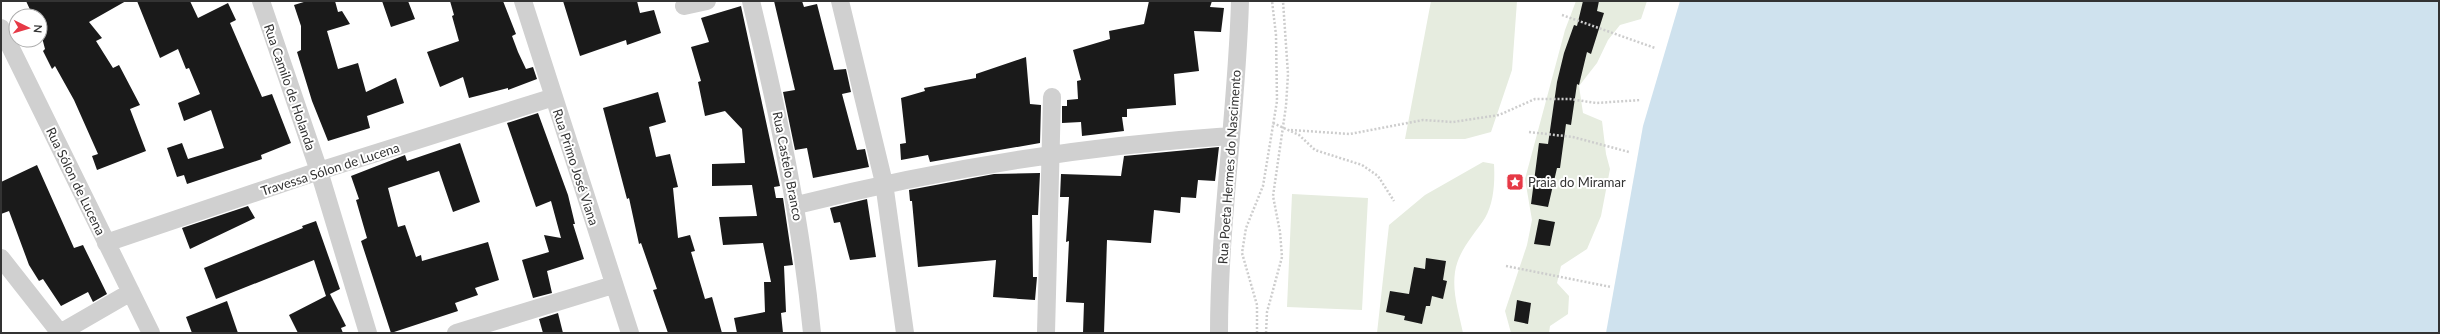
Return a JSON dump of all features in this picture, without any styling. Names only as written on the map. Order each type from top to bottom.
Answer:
[{"type":"street","name":"Rua Camilo de Holanda","points":[[261,1],[319,171],[368,333]]},
{"type":"street","name":"Rua Primo José Viana","points":[[523,1],[630,333]]},
{"type":"street","points":[[684,6],[707,1]]},
{"type":"street","name":"Rua Castelo Branco","points":[[751,1],[774,94],[797,205],[812,333]]},
{"type":"street","points":[[840,1],[884,183],[905,333]]},
{"type":"street","name":"Rua Poeta Hermes do Nascimento","points":[[1219,333],[1222,240],[1240,1]]},
{"type":"street","name":"Rua Sólon de Lucena","points":[[1,28],[151,333]]},
{"type":"street","name":"Travessa Sólon de Lucena","points":[[106,243],[319,171],[554,97]]},
{"type":"street","points":[[1046,333],[1052,154],[1052,97]]},
{"type":"street","points":[[797,205],[884,183],[1052,154],[1147,142],[1230,136]]},
{"type":"street","points":[[1,258],[60,333],[130,292]]},
{"type":"street","points":[[456,333],[614,285]]},
{"type":"path","points":[[1257,333],[1257,305],[1254,289],[1245,267],[1243,241],[1264,186],[1277,101],[1277,74],[1272,1]]},
{"type":"path","points":[[1266,333],[1267,312],[1280,272],[1282,257],[1280,232],[1273,196],[1288,74],[1283,1]]},
{"type":"path","points":[[1562,15],[1655,48]]},
{"type":"path","points":[[1291,130],[1350,134],[1423,120],[1453,122],[1499,115],[1535,99],[1570,99],[1596,104],[1641,100]]},
{"type":"path","points":[[1273,123],[1291,130],[1315,150],[1362,165],[1378,176],[1394,201]]},
{"type":"path","points":[[1529,132],[1573,137],[1629,152]]},
{"type":"path","points":[[1506,266],[1611,287]]},
{"type":"shaded area","points":[[1431,1],[1517,1],[1512,70],[1491,132],[1465,139],[1405,139]]},
{"type":"shaded area","points":[[1576,1],[1647,1],[1641,19],[1620,25],[1608,40],[1597,63],[1579,86],[1583,113],[1602,121],[1606,154],[1610,169],[1601,216],[1587,249],[1561,266],[1557,283],[1569,296],[1568,314],[1550,326],[1549,333],[1511,333],[1505,311],[1527,245],[1532,220],[1525,179],[1565,30]]},
{"type":"shaded area","points":[[1483,162],[1494,164],[1492,199],[1485,218],[1459,257],[1454,280],[1455,295],[1463,333],[1377,333],[1389,225],[1425,195]]},
{"type":"shaded area","points":[[1292,194],[1368,198],[1362,310],[1287,307]]},
{"type":"water","points":[[1680,1],[2439,1],[2439,333],[1606,333],[1643,126]]},
{"type":"building","points":[[26,1],[126,1],[89,22],[102,38],[96,41],[113,68],[119,65],[140,105],[130,109],[146,151],[97,170],[92,156],[98,154],[74,100],[55,66],[52,69],[43,51],[45,48],[48,48],[48,8],[29,8]]},
{"type":"building","points":[[137,1],[190,1],[198,18],[228,3],[236,20],[230,23],[262,97],[272,94],[291,143],[261,155],[262,159],[187,184],[184,175],[177,177],[167,148],[182,143],[188,159],[224,148],[211,110],[184,121],[178,103],[200,94],[189,68],[186,69],[178,49],[160,58]]},
{"type":"building","points":[[307,1],[335,1],[338,12],[342,11],[350,24],[327,31],[338,69],[358,63],[366,92],[396,78],[404,103],[367,116],[370,128],[328,141],[312,101],[297,52],[301,50],[301,26],[294,5]]},
{"type":"building","points":[[382,1],[408,1],[415,19],[391,27]]},
{"type":"building","points":[[450,1],[503,1],[516,34],[512,36],[518,52],[526,69],[533,67],[537,79],[508,90],[508,88],[469,98],[463,77],[440,87],[427,52],[459,41],[452,16],[454,15]]},
{"type":"building","points":[[563,1],[637,1],[640,13],[654,10],[661,33],[627,45],[626,40],[580,56]]},
{"type":"building","points":[[774,1],[802,1],[804,7],[817,4],[834,70],[846,69],[851,92],[842,94],[857,150],[865,149],[869,167],[813,178],[807,148],[795,150],[783,92],[795,90]]},
{"type":"building","points":[[1149,1],[1212,1],[1210,7],[1224,8],[1221,32],[1194,31],[1199,71],[1174,74],[1176,105],[1127,109],[1127,117],[1122,117],[1124,131],[1082,136],[1081,122],[1062,123],[1062,106],[1067,106],[1067,100],[1078,99],[1077,81],[1081,80],[1073,50],[1110,39],[1109,31],[1144,24]]},
{"type":"building","points":[[1583,1],[1599,1],[1597,11],[1604,13],[1591,54],[1587,52],[1579,85],[1577,84],[1571,125],[1566,124],[1560,168],[1557,168],[1548,207],[1531,204],[1539,143],[1548,144],[1557,82],[1564,53],[1574,25],[1577,26]]},
{"type":"building","points":[[741,6],[780,186],[774,187],[776,198],[783,198],[793,265],[784,266],[786,312],[781,313],[783,333],[737,333],[734,318],[765,312],[764,282],[771,282],[763,243],[723,245],[719,217],[757,216],[752,185],[712,186],[712,164],[745,163],[742,129],[725,111],[705,116],[698,82],[701,81],[691,47],[709,42],[701,18]]},
{"type":"building","points":[[1026,57],[1030,104],[1041,105],[1040,143],[930,162],[928,155],[901,160],[900,144],[906,143],[901,98],[925,91],[924,88],[976,78],[976,74]]},
{"type":"building","points":[[658,92],[666,122],[649,127],[656,157],[670,154],[678,187],[673,188],[678,238],[690,235],[695,251],[691,252],[705,299],[712,297],[722,333],[668,333],[653,290],[657,289],[641,243],[639,244],[629,198],[627,199],[603,108]]},
{"type":"building","points":[[538,113],[568,195],[575,224],[573,224],[584,259],[547,271],[552,293],[533,298],[522,260],[549,252],[544,235],[561,238],[551,201],[536,207],[507,123]]},
{"type":"building","points":[[460,143],[480,202],[453,212],[439,171],[388,188],[398,227],[405,225],[416,257],[421,255],[422,261],[488,242],[499,280],[475,288],[478,295],[455,303],[458,311],[391,333],[361,241],[367,238],[356,200],[359,199],[351,176],[405,155],[407,161]]},
{"type":"building","points":[[1219,147],[1215,181],[1198,180],[1196,198],[1181,197],[1180,213],[1154,210],[1151,243],[1107,240],[1104,333],[1083,333],[1084,303],[1066,302],[1069,241],[1066,242],[1069,197],[1060,197],[1061,174],[1121,176],[1124,156]]},
{"type":"building","points":[[37,165],[74,248],[83,245],[107,294],[93,302],[88,292],[61,306],[43,279],[39,281],[29,265],[9,211],[1,214],[1,182]]},
{"type":"building","points":[[1040,173],[1038,215],[1032,215],[1033,277],[1037,277],[1035,300],[993,297],[996,260],[918,267],[912,201],[910,201],[909,190],[994,174]]},
{"type":"building","points":[[867,199],[876,257],[850,260],[840,222],[834,223],[830,208]]},
{"type":"building","points":[[248,206],[255,218],[190,249],[182,228]]},
{"type":"building","points":[[1539,219],[1555,222],[1550,246],[1534,244]]},
{"type":"building","points":[[316,221],[340,289],[330,294],[346,326],[341,328],[343,333],[298,333],[289,315],[326,296],[314,260],[216,299],[204,268],[303,228],[302,226]]},
{"type":"building","points":[[1426,258],[1446,261],[1443,280],[1447,281],[1443,299],[1432,296],[1430,306],[1426,306],[1422,324],[1404,320],[1405,316],[1386,312],[1390,291],[1409,294],[1414,267],[1425,269]]},
{"type":"building","points":[[1517,300],[1531,303],[1528,324],[1514,321]]},
{"type":"building","points":[[227,301],[238,333],[192,333],[186,317]]},
{"type":"building","points":[[558,313],[563,333],[543,333],[539,319]]},
{"type":"place","name":"Praia do Miramar","points":[[1515,182]]}]
